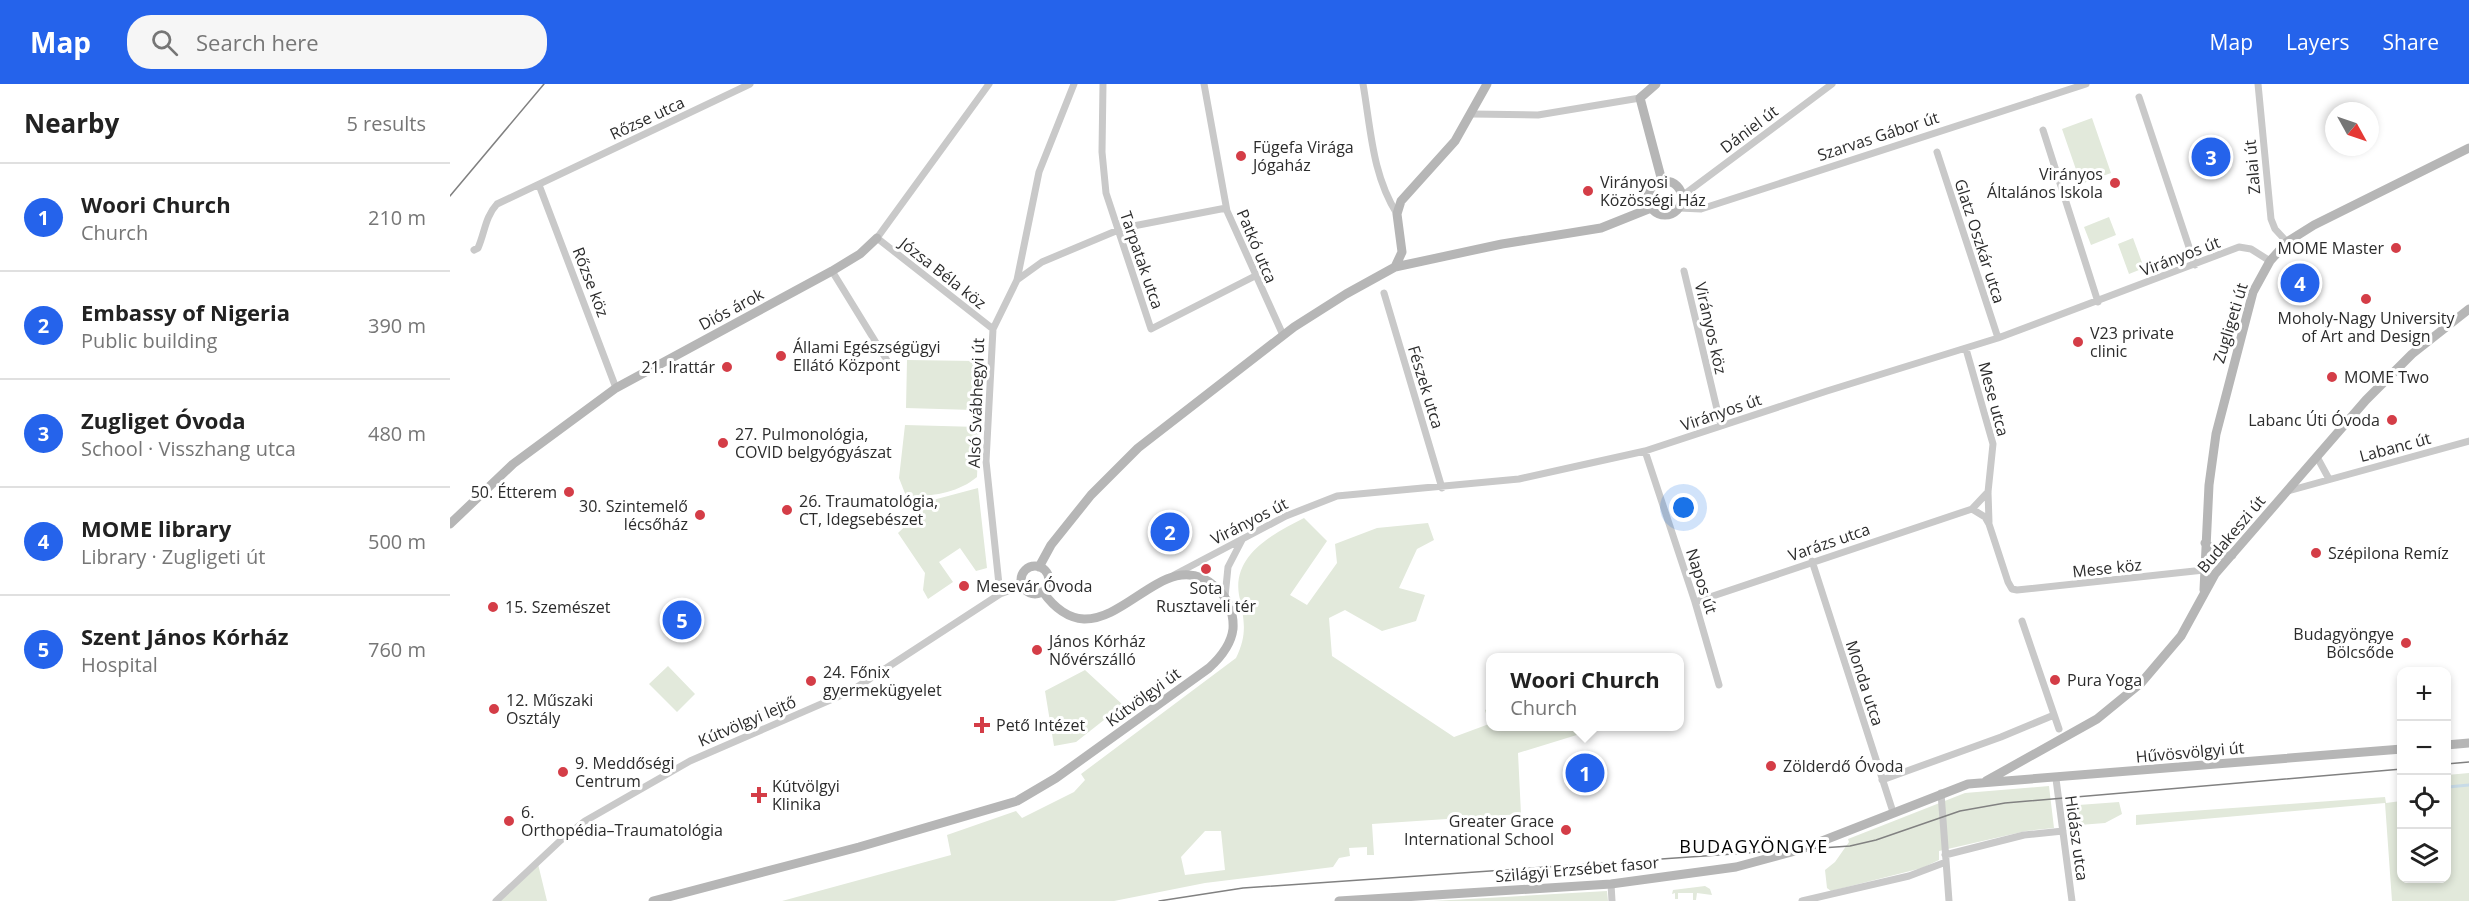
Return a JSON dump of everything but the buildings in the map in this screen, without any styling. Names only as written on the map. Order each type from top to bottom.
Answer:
[{"type":"street","name":"Rőzse utca","points":[[474,250],[478,248],[483,236],[488,214],[497,204],[750,84]]},
{"type":"street","name":"Diós árok","points":[[450,524],[513,464],[616,388],[860,254],[877,238],[989,84]]},
{"type":"street","name":"Alsó Svábhegyi út","points":[[1000,594],[986,461],[993,328],[1017,280],[1039,172],[1074,84]]},
{"type":"street","name":"Tarpatak utca","points":[[1103,84],[1103,164],[1106,194],[1116,230],[1151,329],[1255,276]]},
{"type":"street","points":[[1204,84],[1226,208]]},
{"type":"street","points":[[1363,84],[1378,174],[1384,194],[1397,214],[1402,252],[1395,267]]},
{"type":"street","points":[[1397,214],[1405,194],[1455,141],[1487,84]]},
{"type":"street","points":[[1472,114],[1538,114],[1640,98],[1656,84]]},
{"type":"street","name":"Dániel út","points":[[1682,196],[1832,84]]},
{"type":"street","name":"Szarvas Gábor út","points":[[1679,208],[1701,208],[2083,84]]},
{"type":"street","name":"Zalai út","points":[[2258,84],[2271,219],[2275,229],[2287,242]]},
{"type":"street","points":[[2139,97],[2195,265]]},
{"type":"street","points":[[1640,98],[1662,181]]},
{"type":"street","points":[[2043,130],[2098,302]]},
{"type":"street","name":"Zugligeti út","points":[[2204,590],[2208,485],[2216,434],[2253,292],[2270,261],[2287,242],[2314,225],[2469,148]]},
{"type":"street","name":"Glatz Oszkár utca","points":[[1937,152],[1998,338]]},
{"type":"street","points":[[544,196],[555,177]]},
{"type":"street","points":[[1662,181],[1676,184],[1682,196],[1679,208],[1674,213],[1664,215],[1651,208],[1648,199],[1649,191],[1662,181]]},
{"type":"street","name":"Rőzse köz","points":[[539,185],[616,388]]},
{"type":"street","name":"Patkó utca","points":[[1017,280],[1042,262],[1116,230],[1226,208],[1283,335]]},
{"type":"street","points":[[1039,567],[1051,545],[1115,469],[1137,448],[1283,335],[1346,294],[1395,267],[1502,244],[1601,228],[1651,208]]},
{"type":"street","name":"Józsa Béla köz","points":[[877,238],[993,328]]},
{"type":"street","name":"Virányos út","points":[[1174,575],[1286,516],[1337,496],[1519,479],[1645,451],[1966,349],[2098,302],[2239,247],[2251,249],[2270,261]]},
{"type":"street","points":[[832,271],[891,367]]},
{"type":"street","name":"Virányos köz","points":[[1684,271],[1721,426]]},
{"type":"street","name":"Fészek utca","points":[[1384,293],[1442,488]]},
{"type":"street","name":"Budakeszi út","points":[[1981,783],[2097,719],[2122,700],[2174,646],[2192,618],[2204,590],[2232,555],[2386,378],[2469,309]]},
{"type":"street","name":"Mese utca","points":[[1966,349],[1993,444],[1988,492],[1989,524]]},
{"type":"street","name":"Labanc út","points":[[2288,491],[2469,441]]},
{"type":"street","name":"Napos út","points":[[1645,451],[1695,602],[1719,685]]},
{"type":"street","points":[[2317,457],[2329,479]]},
{"type":"street","points":[[1972,509],[1988,492]]},
{"type":"street","name":"Mese utca","points":[[1972,509],[1985,517],[1989,524],[2012,589]]},
{"type":"street","name":"Varázs utca","points":[[1695,602],[1972,509]]},
{"type":"street","points":[[1225,597],[1228,567],[1242,540]]},
{"type":"street","points":[[2205,543],[2220,555],[2232,555]]},
{"type":"street","name":"Monda utca","points":[[1812,561],[1893,812]]},
{"type":"street","points":[[1030,566],[1046,571],[1049,578],[1043,592],[1031,594],[1022,586],[1021,578],[1030,566]]},
{"type":"street","name":"Mese köz","points":[[2012,589],[2024,591],[2205,570]]},
{"type":"street","points":[[1043,592],[1063,612],[1086,619],[1113,610],[1174,575],[1189,575],[1206,580],[1225,597]]},
{"type":"street","name":"Kútvölgyi lejtő","points":[[496,901],[561,840],[585,821],[690,761],[851,691],[1000,594],[1022,586]]},
{"type":"street","name":"Kútvölgyi út","points":[[653,901],[999,808],[1029,795],[1067,771],[1217,660],[1227,647],[1233,631],[1232,615],[1225,597]]},
{"type":"street","points":[[2022,621],[2059,729]]},
{"type":"street","points":[[1882,780],[2001,737],[2054,715]]},
{"type":"street","points":[[2451,745],[2469,743]]},
{"type":"street","name":"Hűvösvölgyi út","points":[[1981,783],[2397,749]]},
{"type":"street","name":"Hidász utca","points":[[2056,778],[2072,901]]},
{"type":"street","name":"Szilágyi Erzsébet fasor","points":[[1340,901],[1504,895],[1705,872],[1771,859],[1941,793],[1981,783]]},
{"type":"street","points":[[1941,793],[1948,901]]},
{"type":"street","points":[[1802,901],[1821,899],[1909,876],[1946,858],[2024,835],[2063,831]]},
{"type":"street","points":[[1611,884],[1612,901]]},
{"type":"shaded area","points":[[2092,118],[2111,173],[2081,184],[2062,129]]},
{"type":"shaded area","points":[[2109,217],[2116,235],[2091,245],[2084,227]]},
{"type":"shaded area","points":[[2133,238],[2144,268],[2129,274],[2118,244]]},
{"type":"shaded area","points":[[907,360],[975,361],[973,410],[906,408]]},
{"type":"shaded area","points":[[905,425],[979,427],[977,477],[961,487],[944,493],[906,496],[899,478]]},
{"type":"shaded area","points":[[978,488],[987,568],[976,571],[960,548],[939,562],[953,582],[928,599],[923,590],[925,573],[898,533],[933,500]]},
{"type":"shaded area","points":[[1304,518],[1327,541],[1290,595],[1307,605],[1337,563],[1335,544],[1377,528],[1428,523],[1434,540],[1417,549],[1399,588],[1425,595],[1416,621],[1382,631],[1345,610],[1329,618],[1332,656],[1454,737],[1486,725],[1486,731],[1580,731],[1580,734],[1518,753],[1521,814],[1372,824],[1374,855],[1367,855],[1367,847],[1349,848],[1350,856],[1339,858],[1333,867],[1205,883],[1114,901],[782,901],[951,855],[947,835],[1016,811],[1022,818],[1074,792],[1085,780],[1081,774],[1236,658],[1244,634],[1239,595],[1242,568],[1258,547]],"holes":[[[1205,831],[1221,831],[1225,870],[1185,875],[1181,857]]]},
{"type":"shaded area","points":[[668,666],[695,694],[677,712],[649,684]]},
{"type":"shaded area","points":[[1085,670],[1123,705],[1076,742],[1054,746],[1045,691]]},
{"type":"shaded area","points":[[2469,773],[2469,901],[2392,901],[2385,803],[2136,825],[2136,815],[2385,797],[2386,803],[2397,802],[2397,883],[2451,883],[2451,775]]},
{"type":"shaded area","points":[[2049,786],[2054,828],[2026,831],[1939,851],[1939,860],[1922,868],[1831,891],[1827,888],[1825,870],[1835,862],[1849,842],[1848,839],[1965,793]]},
{"type":"shaded area","points":[[2119,802],[2122,814],[2105,823],[2067,826],[2065,806]]},
{"type":"shaded area","points":[[538,864],[547,901],[500,901]]},
{"type":"shaded area","points":[[1705,886],[1710,889],[1712,895],[1697,893],[1696,900],[1693,900],[1693,893],[1678,893],[1678,899],[1675,899],[1675,893],[1672,894],[1673,890]]},
{"type":"shaded area","points":[[1607,891],[1608,901],[1433,901]]},
{"type":"waterway","points":[[2451,787],[2469,785]]},
{"type":"tram line","points":[[450,196],[544,84]]},
{"type":"tram line","points":[[2451,764],[2469,762]]},
{"type":"tram line","points":[[1159,901],[1243,888],[1850,846],[1876,840],[1960,811],[2005,803],[2397,769]]},
{"type":"place","name":"Fügefa Virága Jógaház","points":[[1241,156]]},
{"type":"place","name":"Zugliget Óvoda","points":[[2211,157]]},
{"type":"place","name":"Virányos Általános Iskola","points":[[2115,183]]},
{"type":"place","name":"Virányosi Közösségi Ház","points":[[1588,191]]},
{"type":"place","name":"MOME Master","points":[[2396,248]]},
{"type":"place","name":"MOME library","points":[[2300,283]]},
{"type":"place","name":"Moholy-Nagy University of Art and Design","points":[[2366,299]]},
{"type":"place","name":"V23 private clinic","points":[[2078,342]]},
{"type":"place","name":"Állami Egészségügyi Ellátó Központ","points":[[781,356]]},
{"type":"place","name":"21. Irattár","points":[[727,367]]},
{"type":"place","name":"MOME Two","points":[[2332,377]]},
{"type":"place","name":"Labanc Úti Óvoda","points":[[2392,420]]},
{"type":"place","name":"27. Pulmonológia, COVID belgyógyászat","points":[[723,443]]},
{"type":"place","name":"50. Étterem","points":[[569,492]]},
{"type":"place","name":"26. Traumatológia, CT, Idegsebészet","points":[[787,510]]},
{"type":"place","name":"30. Szintemelő lécsőház","points":[[700,515]]},
{"type":"place","name":"Embassy of Nigeria","points":[[1170,532]]},
{"type":"place","name":"Szépilona Remíz","points":[[2316,553]]},
{"type":"place","name":"Sota Rusztaveli tér","points":[[1206,569]]},
{"type":"place","name":"Mesevár Óvoda","points":[[964,586]]},
{"type":"place","name":"15. Szemészet","points":[[493,607]]},
{"type":"place","name":"Szent János Kórház","points":[[682,620]]},
{"type":"place","name":"Budagyöngye Bölcsőde","points":[[2406,643]]},
{"type":"place","name":"János Kórház Nővérszálló","points":[[1037,650]]},
{"type":"place","name":"Pura Yoga","points":[[2055,680]]},
{"type":"place","name":"24. Főnix gyermekügyelet","points":[[811,681]]},
{"type":"place","name":"12. Műszaki Osztály","points":[[494,709]]},
{"type":"place","name":"Pető Intézet","points":[[982,725]]},
{"type":"place","name":"Zölderdő Óvoda","points":[[1771,766]]},
{"type":"place","name":"9. Meddőségi Centrum","points":[[563,772]]},
{"type":"place","name":"Woori Church","points":[[1585,773]]},
{"type":"place","name":"Kútvölgyi Klinika","points":[[759,795]]},
{"type":"place","name":"6. Orthopédia–Traumatológia","points":[[509,821]]},
{"type":"place","name":"Greater Grace International School","points":[[1566,830]]},
{"type":"district","name":"BUDAGYÖNGYE","points":[[1754,847]]}]
